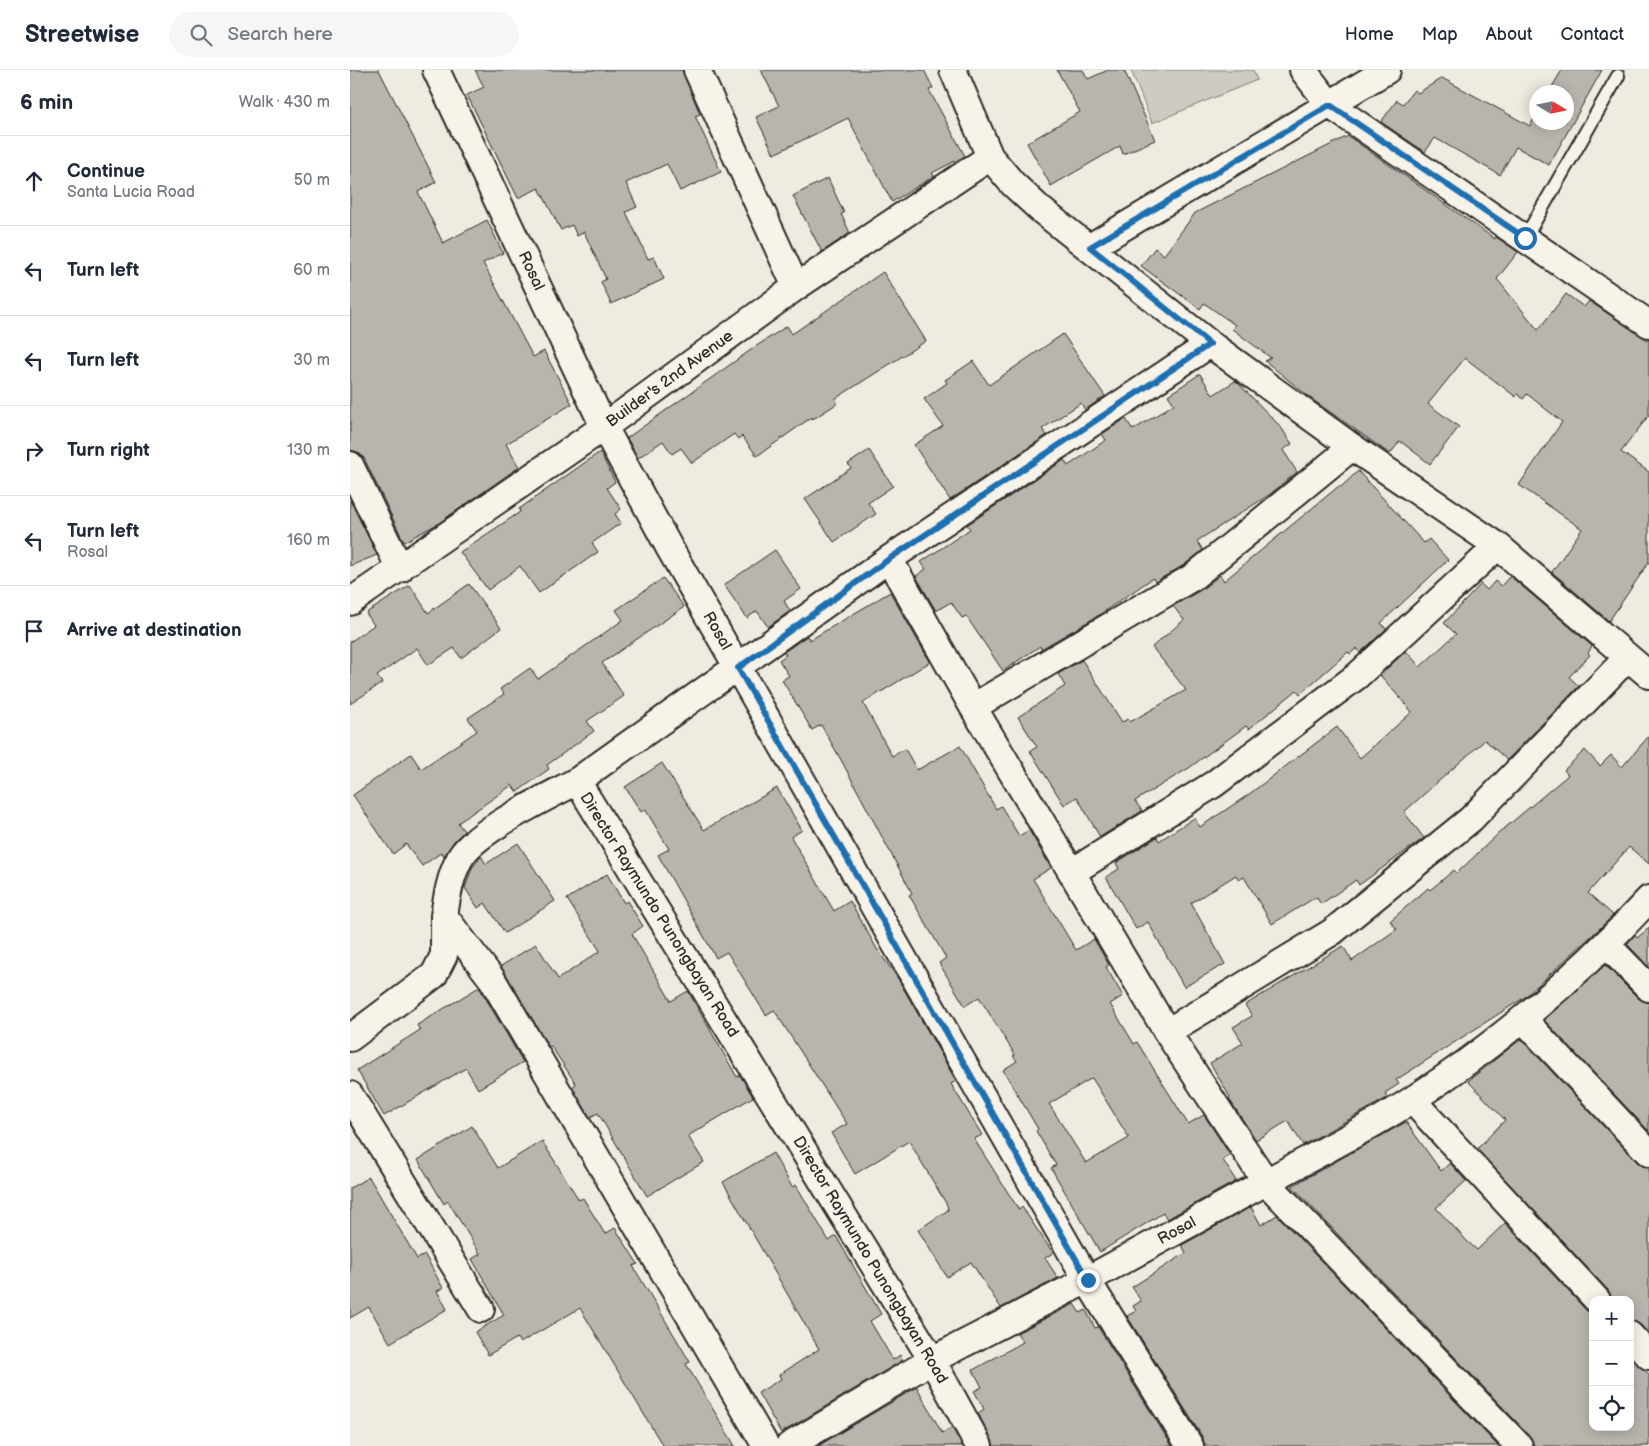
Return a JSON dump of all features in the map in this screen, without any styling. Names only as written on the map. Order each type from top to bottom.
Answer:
[{"type":"street","name":"Rosal","points":[[436,70],[604,427],[738,668],[1088,1280],[1190,1446]]},
{"type":"street","points":[[697,70],[796,288]]},
{"type":"street","points":[[953,70],[990,157],[1013,184],[1041,210],[1210,344],[1352,447],[1498,546],[1649,675]]},
{"type":"street","points":[[1303,70],[1330,105],[1649,324]]},
{"type":"street","points":[[1090,247],[1387,70]]},
{"type":"street","name":"Builder's 2nd Avenue","points":[[350,602],[604,427],[796,288],[990,157]]},
{"type":"street","name":"Director Raymundo Punongbayan Road","points":[[978,1446],[932,1360],[577,781],[889,559],[1210,344]]},
{"type":"street","points":[[973,707],[1193,577],[1352,447]]},
{"type":"street","points":[[350,466],[400,569]]},
{"type":"street","points":[[1072,872],[1214,784],[1357,676],[1498,546]]},
{"type":"street","points":[[889,559],[973,707],[1167,1032],[1266,1182],[1519,1446]]},
{"type":"street","points":[[1167,1032],[1332,932],[1471,819],[1628,657]]},
{"type":"street","points":[[350,1038],[434,975],[444,956],[444,916],[450,885],[459,858],[477,838],[577,781]]},
{"type":"street","name":"Rosal","points":[[789,1446],[932,1360],[1088,1280],[1412,1100],[1523,1019],[1607,945],[1649,899]]},
{"type":"street","points":[[444,916],[492,979],[766,1446]]},
{"type":"street","points":[[1607,945],[1649,988]]},
{"type":"street","points":[[1523,1019],[1649,1154]]},
{"type":"street","points":[[350,1095],[481,1309]]},
{"type":"street","points":[[1412,1100],[1593,1296]]},
{"type":"street","points":[[1634,1339],[1649,1356]]},
{"type":"lane","points":[[1525,238],[1618,76]]},
{"type":"shaded area","points":[[1131,70],[1253,70],[1257,80],[1152,123]]},
{"type":"building","points":[[350,70],[379,70],[436,182],[418,192],[443,243],[487,220],[503,253],[483,263],[533,357],[544,351],[572,404],[506,444],[519,467],[439,523],[404,542],[364,458],[358,452],[350,450]]},
{"type":"building","points":[[475,70],[682,70],[700,114],[695,116],[721,172],[680,191],[667,164],[626,183],[637,207],[626,212],[648,259],[654,257],[664,279],[611,304],[601,282],[606,279],[584,232],[577,236],[572,225],[561,230],[539,188],[518,198],[467,95],[484,87]]},
{"type":"building","points":[[761,70],[924,70],[933,88],[929,90],[965,156],[932,173],[934,176],[892,202],[848,118],[774,154],[756,117],[779,106]]},
{"type":"building","points":[[1057,70],[1083,70],[1088,79],[1108,70],[1124,70],[1155,140],[1123,154],[1120,146],[1051,186],[1027,143],[1080,112]]},
{"type":"building","points":[[1562,70],[1602,70],[1574,120],[1574,85],[1553,85]]},
{"type":"building","points":[[1442,78],[1529,125],[1529,130],[1569,130],[1549,165],[1516,147],[1500,175],[1435,138],[1425,152],[1381,122],[1397,100],[1403,104],[1414,90],[1418,93]]},
{"type":"building","points":[[1348,136],[1495,239],[1496,237],[1518,252],[1497,279],[1538,330],[1566,294],[1584,307],[1589,301],[1649,341],[1649,415],[1621,452],[1649,472],[1649,562],[1609,621],[1552,572],[1582,529],[1519,485],[1562,422],[1527,394],[1523,399],[1517,394],[1516,397],[1465,358],[1428,404],[1459,427],[1430,464],[1400,441],[1390,454],[1313,400],[1265,361],[1271,358],[1232,329],[1235,325],[1204,303],[1200,309],[1141,266],[1155,248],[1164,255],[1195,213]]},
{"type":"building","points":[[828,178],[844,213],[841,214],[850,233],[822,252],[793,196]]},
{"type":"building","points":[[883,272],[926,341],[835,399],[838,403],[813,419],[812,417],[757,456],[742,436],[738,439],[734,434],[692,463],[681,448],[672,454],[663,441],[638,458],[627,438],[787,326],[792,334]]},
{"type":"building","points":[[1063,334],[1105,396],[1085,410],[1081,403],[1042,429],[1047,435],[950,500],[914,445],[943,426],[924,399],[947,383],[945,380],[973,361],[989,385]]},
{"type":"building","points":[[1200,374],[1213,395],[1235,381],[1237,382],[1280,426],[1292,444],[1283,450],[1297,472],[1269,495],[1197,541],[1203,550],[1184,565],[1155,582],[1153,578],[1096,617],[1041,649],[1040,646],[1003,671],[966,616],[962,618],[951,602],[936,611],[916,576],[926,569],[921,562],[970,529],[967,525],[1064,460],[1068,466],[1106,440],[1102,434],[1122,421],[1126,419],[1133,430],[1174,404],[1168,395]]},
{"type":"building","points":[[869,450],[893,486],[868,503],[876,514],[834,542],[805,499],[851,468],[848,464]]},
{"type":"building","points":[[600,452],[615,482],[607,488],[621,509],[615,514],[621,523],[592,543],[598,552],[539,593],[520,566],[488,590],[460,552],[520,512],[519,509]]},
{"type":"building","points":[[1358,471],[1424,543],[1429,539],[1448,560],[1381,623],[1386,629],[1360,653],[1357,648],[1350,654],[1348,652],[1300,694],[1297,690],[1249,729],[1246,726],[1189,768],[1135,801],[1142,811],[1100,837],[1077,797],[1064,805],[1030,751],[1037,747],[1018,717],[1065,686],[1058,674],[1082,660],[1122,722],[1128,719],[1130,722],[1186,690],[1152,647],[1184,620],[1173,606],[1201,590],[1220,575],[1224,581],[1339,486],[1341,487]]},
{"type":"building","points":[[350,500],[377,555],[350,566]]},
{"type":"building","points":[[775,550],[801,589],[784,601],[790,611],[768,627],[757,611],[747,618],[724,585]]},
{"type":"building","points":[[1510,576],[1592,646],[1588,653],[1590,655],[1569,677],[1579,686],[1507,760],[1485,740],[1404,812],[1424,838],[1359,885],[1356,880],[1321,904],[1316,897],[1272,924],[1244,877],[1239,880],[1236,875],[1191,903],[1225,964],[1184,987],[1148,922],[1136,929],[1106,877],[1119,869],[1116,863],[1157,837],[1159,841],[1194,818],[1200,827],[1248,795],[1337,727],[1360,758],[1412,712],[1380,675],[1406,651],[1420,667],[1456,634],[1444,623],[1481,584],[1487,590],[1495,581],[1501,586]]},
{"type":"building","points":[[663,578],[684,607],[602,663],[624,696],[587,721],[594,731],[547,765],[549,769],[517,792],[512,785],[458,823],[464,831],[454,841],[444,856],[442,852],[422,866],[406,844],[393,854],[353,795],[411,754],[421,769],[477,731],[468,718],[504,694],[500,689],[530,668],[538,679],[623,620],[616,610]]},
{"type":"building","points":[[469,584],[501,628],[461,658],[454,648],[428,665],[417,648],[377,676],[382,683],[350,704],[350,642],[374,625],[366,613],[410,585],[428,613]]},
{"type":"building","points":[[890,592],[930,662],[863,703],[892,756],[905,749],[917,770],[960,746],[996,809],[1001,806],[1019,836],[1029,830],[1051,868],[1033,879],[1076,950],[1094,939],[1109,965],[1106,967],[1123,996],[1110,1004],[1134,1044],[1137,1042],[1188,1124],[1204,1115],[1230,1155],[1223,1160],[1236,1181],[1167,1219],[1163,1213],[1100,1252],[1051,1168],[1056,1165],[1036,1131],[1038,1129],[1003,1070],[1017,1061],[1013,1056],[1015,1055],[979,997],[965,1006],[939,963],[946,958],[909,895],[912,893],[840,758],[821,725],[812,730],[782,680],[789,676],[779,660],[786,655],[784,652],[807,636],[810,640]],"holes":[[[1092,1078],[1129,1138],[1086,1163],[1049,1104]]]},
{"type":"building","points":[[1649,736],[1649,864],[1629,847],[1588,893],[1613,915],[1612,917],[1525,997],[1396,1080],[1399,1084],[1385,1093],[1387,1098],[1303,1145],[1288,1121],[1256,1140],[1229,1099],[1230,1097],[1210,1063],[1243,1043],[1233,1027],[1252,1016],[1245,1005],[1343,946],[1352,961],[1397,929],[1390,921],[1428,888],[1430,890],[1454,870],[1457,873],[1499,833],[1568,775],[1564,770],[1585,750],[1600,766],[1611,755],[1622,767]]},
{"type":"building","points":[[662,763],[704,830],[777,788],[802,830],[791,837],[834,911],[850,901],[877,949],[897,977],[956,1081],[951,1084],[982,1135],[974,1139],[1019,1210],[1022,1207],[1053,1253],[1045,1258],[1058,1278],[1001,1308],[971,1262],[947,1277],[918,1230],[948,1210],[947,1205],[909,1141],[855,1174],[831,1133],[847,1124],[774,1010],[766,1015],[727,952],[716,958],[658,855],[669,849],[645,809],[641,812],[625,787]]},
{"type":"building","points":[[518,843],[555,901],[505,933],[485,903],[478,908],[465,888],[472,868],[481,856],[486,864]]},
{"type":"building","points":[[607,874],[624,903],[627,901],[643,926],[632,934],[671,1001],[688,991],[737,1077],[740,1075],[753,1097],[688,1136],[704,1162],[647,1196],[598,1113],[590,1117],[572,1087],[576,1084],[551,1046],[549,1047],[501,966],[536,944],[558,979],[600,951],[567,899]]},
{"type":"building","points":[[1649,928],[1649,967],[1627,944],[1635,935],[1637,938]]},
{"type":"building","points":[[1605,965],[1638,998],[1649,1003],[1649,1131],[1544,1020]]},
{"type":"building","points":[[479,987],[523,1062],[478,1089],[466,1068],[384,1116],[357,1070],[420,1030],[417,1025]]},
{"type":"building","points":[[1521,1039],[1638,1163],[1649,1168],[1649,1334],[1641,1325],[1634,1322],[1634,1296],[1610,1296],[1608,1290],[1477,1149],[1505,1120],[1468,1081]]},
{"type":"building","points":[[1406,1122],[1441,1171],[1450,1163],[1466,1181],[1436,1208],[1468,1242],[1477,1250],[1505,1223],[1589,1312],[1589,1431],[1634,1431],[1634,1361],[1649,1374],[1649,1446],[1534,1446],[1530,1436],[1292,1186]]},
{"type":"building","points":[[472,1126],[498,1168],[542,1141],[579,1200],[583,1198],[605,1234],[615,1228],[638,1264],[633,1266],[690,1362],[686,1364],[735,1446],[663,1446],[580,1308],[520,1343],[517,1338],[488,1355],[475,1332],[504,1315],[472,1259],[480,1254],[448,1201],[444,1204],[418,1160]]},
{"type":"building","points":[[773,1153],[792,1187],[796,1185],[829,1241],[836,1236],[881,1314],[870,1321],[893,1360],[900,1355],[903,1360],[781,1433],[758,1393],[781,1379],[779,1375],[819,1349],[723,1182]]},
{"type":"building","points":[[369,1177],[417,1259],[425,1255],[443,1288],[437,1291],[447,1309],[390,1343],[369,1307],[350,1318],[350,1188]]},
{"type":"building","points":[[1251,1207],[1261,1225],[1277,1215],[1498,1446],[1205,1446],[1203,1438],[1127,1316],[1136,1311],[1133,1306],[1141,1301],[1132,1287],[1186,1253],[1182,1245]]},
{"type":"building","points":[[1074,1304],[1080,1313],[1086,1310],[1095,1328],[1098,1327],[1172,1446],[994,1446],[978,1413],[984,1409],[974,1391],[982,1387],[973,1370],[1023,1342],[1017,1333]]},
{"type":"building","points":[[917,1387],[942,1433],[952,1427],[962,1446],[818,1446]]},
{"type":"route","points":[[1088,1280],[738,668],[889,559],[1210,344],[1090,247],[1330,105],[1525,238]]}]
